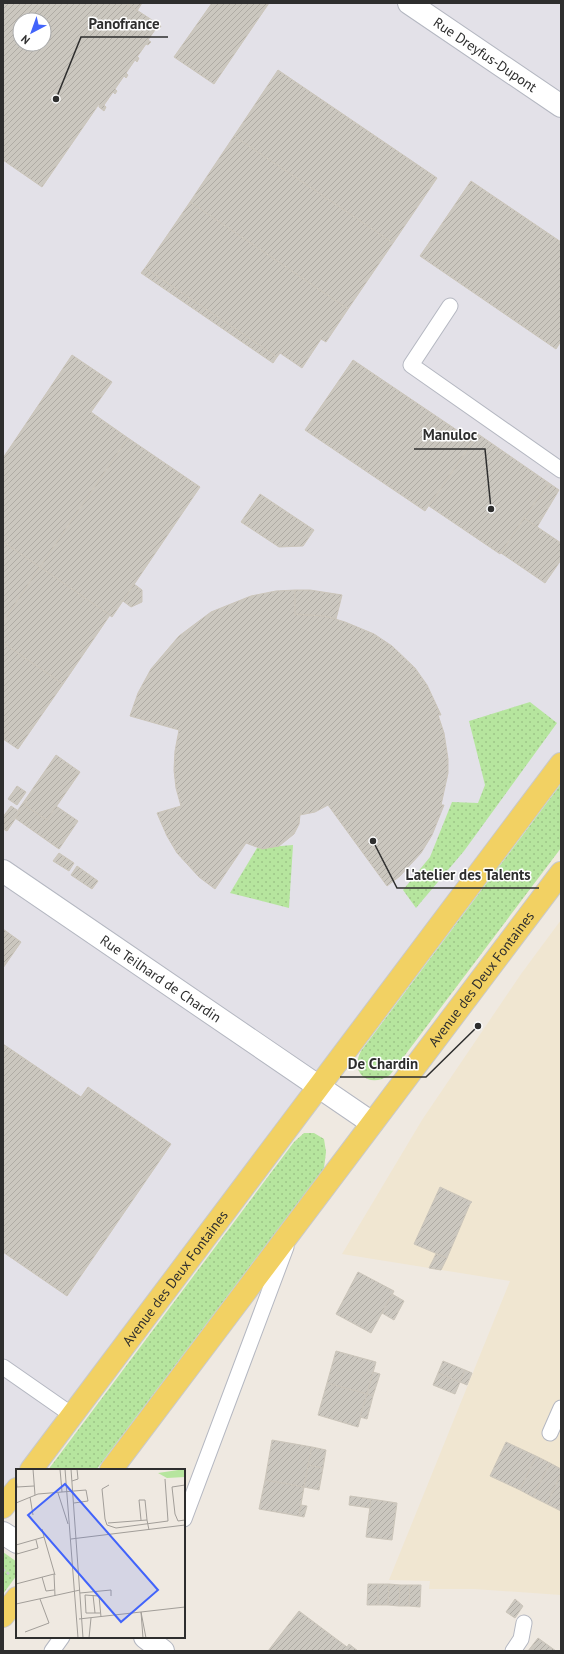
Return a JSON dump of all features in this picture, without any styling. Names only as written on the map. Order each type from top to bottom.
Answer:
[{"type":"main road","name":"Avenue des Deux Fontaines","points":[[32,1469],[561,764]]},
{"type":"main road","name":"Avenue des Deux Fontaines","points":[[112,1469],[561,874]]},
{"type":"main road","points":[[3,1507],[16,1490]]},
{"type":"main road","points":[[3,1616],[16,1599]]},
{"type":"street","name":"Rue Dreyfus-Dupont","points":[[409,3],[561,106]]},
{"type":"street","name":"Rue Teilhard de Chardin","points":[[3,871],[318,1086]]},
{"type":"street","points":[[318,1086],[372,1123]]},
{"type":"street","points":[[3,1533],[16,1541]]},
{"type":"street","points":[[146,1638],[163,1651]]},
{"type":"lane","points":[[450,306],[411,365],[561,470]]},
{"type":"lane","points":[[185,1516],[291,1232]]},
{"type":"lane","points":[[3,1368],[72,1415]]},
{"type":"lane","points":[[550,1433],[561,1408]]},
{"type":"lane","points":[[513,1651],[521,1639],[524,1623]]},
{"type":"lane","points":[[52,1651],[61,1638]]},
{"type":"shaded area","points":[[3,3],[561,3],[561,764],[32,1469],[16,1469],[16,1490],[3,1507]]},
{"type":"shaded area","points":[[561,920],[561,1595],[474,1589],[429,1589],[430,1581],[389,1580],[510,1281],[342,1254],[422,1120],[521,974]]},
{"type":"green space","points":[[530,702],[557,723],[464,851],[416,908],[403,890],[430,857],[452,802],[478,803],[485,785],[469,721]]},
{"type":"green space","points":[[561,784],[561,848],[390,1075],[382,1079],[375,1080],[368,1079],[363,1076],[359,1072],[358,1066],[358,1059],[361,1051]]},
{"type":"green space","points":[[293,845],[289,908],[230,893],[257,848]]},
{"type":"green space","points":[[304,1133],[314,1133],[324,1139],[326,1152],[324,1168],[97,1469],[49,1469],[294,1142]]},
{"type":"green space","points":[[3,1552],[16,1561],[16,1576],[3,1594]]},
{"type":"building","points":[[3,3],[126,3],[161,26],[159,29],[157,27],[148,40],[151,42],[148,45],[146,44],[137,57],[139,58],[137,62],[135,60],[126,73],[128,75],[126,78],[124,76],[115,89],[117,91],[115,94],[113,92],[104,105],[106,107],[104,111],[99,107],[99,104],[42,187],[3,160]]},
{"type":"building","points":[[126,3],[142,3],[137,11]]},
{"type":"building","points":[[212,3],[269,3],[214,84],[174,57]]},
{"type":"building","points":[[278,70],[437,178],[393,243],[234,136]]},
{"type":"building","points":[[234,136],[393,243],[348,309],[190,202]]},
{"type":"building","points":[[471,181],[561,242],[561,341],[556,349],[420,256]]},
{"type":"building","points":[[190,202],[348,309],[326,342],[321,339],[302,368],[280,353],[277,357],[145,268]]},
{"type":"building","points":[[145,268],[277,357],[273,363],[141,273]]},
{"type":"building","points":[[72,355],[112,382],[91,412],[128,438],[40,567],[3,542],[3,458]]},
{"type":"building","points":[[353,360],[473,441],[425,511],[305,430]]},
{"type":"building","points":[[478,434],[549,483],[500,554],[429,506]]},
{"type":"building","points":[[128,438],[200,487],[112,617],[40,567]]},
{"type":"building","points":[[549,483],[559,490],[537,527],[524,518]]},
{"type":"building","points":[[260,494],[314,530],[303,546],[279,547],[241,522]]},
{"type":"building","points":[[524,518],[561,543],[561,560],[545,583],[501,553]]},
{"type":"building","points":[[3,542],[40,567],[3,622]]},
{"type":"building","points":[[40,567],[110,615],[63,684],[3,643],[3,622]]},
{"type":"building","points":[[134,584],[142,590],[142,602],[131,607],[123,601]]},
{"type":"building","points":[[295,590],[295,614],[325,616],[345,622],[374,634],[392,646],[415,668],[427,685],[441,715],[438,715],[444,733],[448,759],[448,773],[441,805],[444,805],[432,835],[421,853],[400,876],[387,886],[328,805],[315,812],[300,815],[299,824],[294,834],[279,846],[262,849],[246,843],[215,889],[199,877],[177,853],[167,836],[157,813],[181,806],[176,788],[174,770],[175,751],[179,730],[130,716],[138,693],[151,669],[179,636],[211,612],[251,596],[276,591]]},
{"type":"building","points":[[295,590],[310,590],[342,595],[336,619],[325,616],[295,614]]},
{"type":"building","points":[[3,643],[63,684],[18,749],[3,739]]},
{"type":"building","points":[[56,755],[80,772],[47,820],[24,805],[27,801],[25,800]]},
{"type":"building","points":[[17,786],[26,792],[17,805],[8,799]]},
{"type":"building","points":[[25,800],[27,801],[24,805],[47,820],[56,806],[78,821],[59,849],[15,818],[20,812],[18,810]]},
{"type":"building","points":[[11,806],[20,812],[7,831],[3,829],[3,817]]},
{"type":"building","points":[[59,853],[74,863],[69,871],[53,861]]},
{"type":"building","points":[[77,866],[98,881],[92,889],[71,875]]},
{"type":"building","points":[[3,929],[21,942],[3,968]]},
{"type":"building","points":[[3,1044],[81,1097],[88,1087],[171,1144],[67,1296],[3,1252]]},
{"type":"building","points":[[440,1187],[472,1202],[447,1258],[414,1244]]},
{"type":"building","points":[[436,1254],[447,1258],[441,1270],[429,1268]]},
{"type":"building","points":[[358,1272],[394,1291],[371,1333],[336,1314]]},
{"type":"building","points":[[392,1294],[404,1301],[394,1320],[382,1313]]},
{"type":"building","points":[[336,1351],[376,1362],[367,1394],[327,1383]]},
{"type":"building","points":[[443,1361],[465,1370],[460,1382],[438,1373]]},
{"type":"building","points":[[465,1370],[472,1373],[467,1385],[460,1382]]},
{"type":"building","points":[[373,1372],[380,1374],[373,1396],[367,1394]]},
{"type":"building","points":[[438,1373],[460,1382],[455,1394],[433,1385]]},
{"type":"building","points":[[327,1383],[367,1394],[358,1427],[318,1415]]},
{"type":"building","points":[[367,1394],[373,1396],[367,1419],[360,1417]]},
{"type":"building","points":[[272,1440],[312,1447],[304,1487],[265,1480]]},
{"type":"building","points":[[506,1442],[536,1456],[520,1490],[490,1476]]},
{"type":"building","points":[[312,1447],[326,1450],[323,1468],[308,1465]]},
{"type":"building","points":[[536,1456],[550,1463],[533,1497],[520,1490]]},
{"type":"building","points":[[550,1463],[561,1469],[561,1474],[547,1504],[533,1497]]},
{"type":"building","points":[[308,1465],[323,1468],[319,1490],[304,1487]]},
{"type":"building","points":[[561,1474],[561,1511],[547,1504]]},
{"type":"building","points":[[265,1480],[304,1487],[299,1516],[259,1509]]},
{"type":"building","points":[[350,1496],[371,1499],[370,1508],[349,1505]]},
{"type":"building","points":[[371,1499],[397,1503],[392,1540],[366,1537]]},
{"type":"building","points":[[301,1505],[307,1506],[304,1517],[299,1516]]},
{"type":"building","points":[[368,1584],[378,1584],[378,1605],[367,1605]]},
{"type":"building","points":[[378,1584],[389,1584],[388,1605],[378,1605]]},
{"type":"building","points":[[389,1584],[400,1585],[399,1606],[388,1605]]},
{"type":"building","points":[[400,1585],[410,1585],[409,1606],[399,1606]]},
{"type":"building","points":[[410,1585],[421,1585],[420,1607],[409,1606]]},
{"type":"building","points":[[515,1599],[523,1606],[515,1618],[506,1612]]},
{"type":"building","points":[[299,1611],[347,1647],[349,1644],[358,1651],[268,1651]]},
{"type":"building","points":[[538,1638],[556,1651],[528,1651]]},
{"type":"place","name":"Panofrance","points":[[56,99]]},
{"type":"place","name":"Manuloc","points":[[491,509]]},
{"type":"place","name":"L'atelier des Talents","points":[[373,841]]},
{"type":"place","name":"De Chardin","points":[[478,1026]]}]
